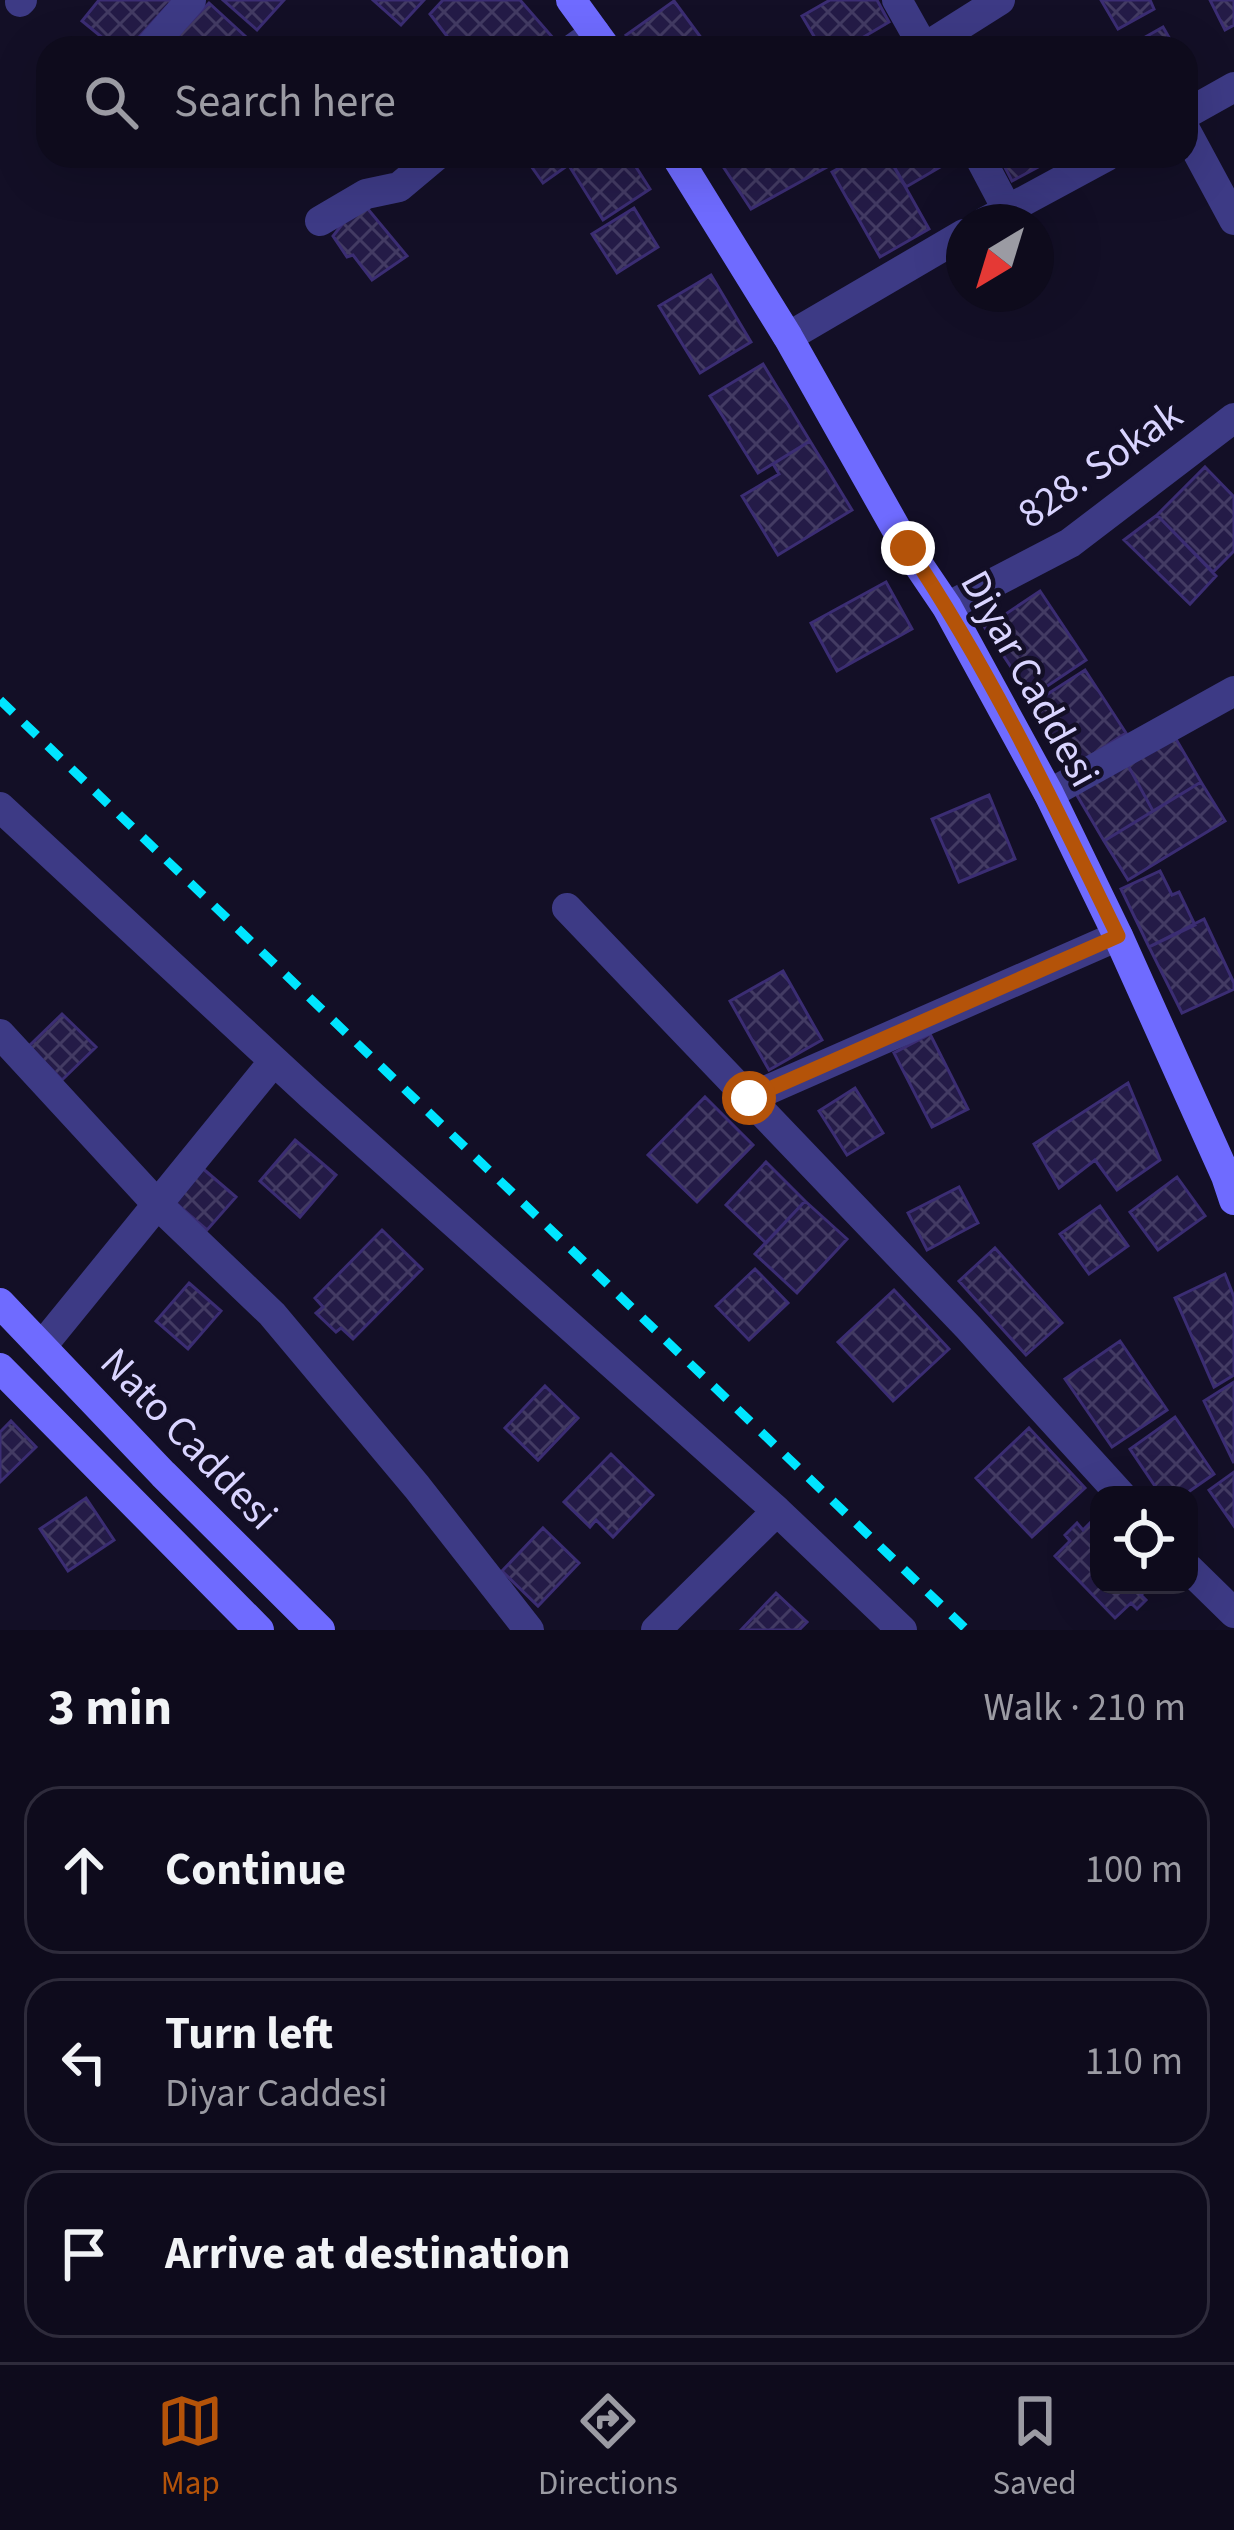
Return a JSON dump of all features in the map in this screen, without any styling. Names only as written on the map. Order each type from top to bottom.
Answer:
[{"type":"street","points":[[160,36],[191,0]]},
{"type":"street","points":[[571,0],[589,36]]},
{"type":"street","points":[[897,0],[917,36]]},
{"type":"street","points":[[943,36],[1000,0]]},
{"type":"street","points":[[1198,107],[1234,87]]},
{"type":"street","points":[[1198,152],[1234,220]]},
{"type":"street","points":[[320,221],[366,194],[399,187],[422,168]]},
{"type":"street","name":"Diyar Caddesi","points":[[683,168],[947,607],[1048,794],[1118,936],[1234,1201]]},
{"type":"street","points":[[983,168],[993,204]]},
{"type":"street","points":[[1018,204],[1085,168]]},
{"type":"street","points":[[788,337],[946,245]]},
{"type":"street","name":"828. Sokak","points":[[947,607],[1070,543],[1227,436]]},
{"type":"street","points":[[1048,794],[1234,691]]},
{"type":"street","points":[[0,807],[274,1061],[777,1511],[902,1630]]},
{"type":"street","points":[[567,908],[968,1327],[1113,1486]]},
{"type":"street","points":[[749,1098],[1118,936]]},
{"type":"street","points":[[0,1034],[157,1204],[272,1314],[529,1630]]},
{"type":"street","points":[[43,1346],[274,1061]]},
{"type":"street","name":"Nato Caddesi","points":[[0,1303],[320,1630]]},
{"type":"street","points":[[0,1368],[259,1630]]},
{"type":"street","points":[[656,1630],[777,1511]]},
{"type":"street","points":[[1198,1578],[1234,1612]]},
{"type":"building","points":[[99,0],[173,0],[140,36],[100,36],[82,21]]},
{"type":"building","points":[[223,0],[284,0],[257,30]]},
{"type":"building","points":[[373,0],[424,0],[401,25]]},
{"type":"building","points":[[443,0],[520,0],[551,36],[447,36],[430,14]]},
{"type":"building","points":[[830,0],[877,0],[889,22],[865,36],[814,36],[802,16]]},
{"type":"building","points":[[1101,0],[1150,0],[1154,9],[1118,29]]},
{"type":"building","points":[[1210,0],[1234,0],[1234,25],[1225,30]]},
{"type":"building","points":[[674,1],[700,36],[627,36]]},
{"type":"building","points":[[209,3],[245,36],[179,36]]},
{"type":"building","points":[[1163,27],[1168,36],[1147,36]]},
{"type":"building","points":[[532,168],[564,168],[543,183]]},
{"type":"building","points":[[570,168],[637,168],[650,189],[603,220]]},
{"type":"building","points":[[724,168],[825,168],[751,209]]},
{"type":"building","points":[[895,168],[929,229],[880,257],[832,172]]},
{"type":"building","points":[[895,168],[938,168],[906,187]]},
{"type":"building","points":[[1005,168],[1036,168],[1012,181]]},
{"type":"building","points":[[367,208],[407,256],[372,280],[333,236],[344,222]]},
{"type":"building","points":[[634,208],[658,247],[617,273],[592,234]]},
{"type":"building","points":[[711,275],[751,342],[700,373],[659,306]]},
{"type":"building","points":[[763,364],[810,441],[758,473],[710,396]]},
{"type":"building","points":[[810,441],[852,510],[778,555],[742,496],[779,474],[773,464]]},
{"type":"building","points":[[1205,467],[1234,497],[1234,551],[1213,572],[1157,515]]},
{"type":"building","points":[[1157,515],[1216,576],[1190,604],[1124,540]]},
{"type":"building","points":[[886,582],[912,629],[837,671],[811,623]]},
{"type":"building","points":[[1040,591],[1086,660],[1031,697],[985,628]]},
{"type":"building","points":[[1085,670],[1126,733],[1073,767],[1032,704]]},
{"type":"building","points":[[1173,734],[1201,782],[1153,811],[1125,760]]},
{"type":"building","points":[[1125,760],[1153,811],[1104,841],[1075,792]]},
{"type":"building","points":[[1201,782],[1225,821],[1128,880],[1104,841]]},
{"type":"building","points":[[989,795],[1015,859],[959,882],[932,819]]},
{"type":"building","points":[[1160,871],[1172,895],[1179,892],[1195,925],[1149,947],[1121,889]]},
{"type":"building","points":[[1204,919],[1234,989],[1182,1013],[1149,947]]},
{"type":"building","points":[[783,971],[822,1040],[769,1070],[730,1001]]},
{"type":"building","points":[[62,1014],[96,1047],[62,1080],[29,1046]]},
{"type":"building","points":[[930,1034],[968,1109],[932,1127],[894,1053]]},
{"type":"building","points":[[1128,1083],[1160,1160],[1117,1190],[1095,1160],[1059,1188],[1034,1144]]},
{"type":"building","points":[[855,1088],[883,1133],[847,1155],[819,1111]]},
{"type":"building","points":[[705,1097],[753,1145],[697,1202],[648,1155]]},
{"type":"building","points":[[295,1140],[336,1175],[300,1217],[260,1181]]},
{"type":"building","points":[[766,1162],[805,1201],[766,1243],[726,1205]]},
{"type":"building","points":[[201,1167],[236,1197],[207,1230],[172,1200]]},
{"type":"building","points":[[1177,1177],[1205,1216],[1158,1250],[1130,1212]]},
{"type":"building","points":[[959,1187],[978,1223],[927,1250],[908,1213]]},
{"type":"building","points":[[805,1201],[847,1239],[797,1293],[755,1254]]},
{"type":"building","points":[[1100,1206],[1128,1246],[1089,1274],[1060,1234]]},
{"type":"building","points":[[382,1230],[422,1269],[353,1339],[341,1328],[336,1332],[316,1313],[323,1307],[315,1298]]},
{"type":"building","points":[[995,1248],[1062,1323],[1026,1355],[959,1281]]},
{"type":"building","points":[[755,1269],[788,1303],[749,1340],[716,1306]]},
{"type":"building","points":[[1225,1274],[1234,1297],[1234,1375],[1214,1387],[1175,1298]]},
{"type":"building","points":[[189,1283],[221,1311],[188,1349],[156,1321]]},
{"type":"building","points":[[894,1290],[949,1349],[893,1401],[838,1342]]},
{"type":"building","points":[[1120,1341],[1167,1410],[1112,1447],[1065,1379]]},
{"type":"building","points":[[1234,1382],[1234,1463],[1204,1401]]},
{"type":"building","points":[[545,1386],[578,1418],[538,1460],[505,1428]]},
{"type":"building","points":[[1175,1417],[1214,1474],[1197,1486],[1155,1486],[1130,1449]]},
{"type":"building","points":[[11,1421],[36,1447],[0,1482],[0,1432]]},
{"type":"building","points":[[1029,1428],[1085,1488],[1032,1537],[976,1478]]},
{"type":"building","points":[[611,1454],[653,1495],[613,1537],[596,1520],[590,1527],[564,1502]]},
{"type":"building","points":[[1234,1472],[1234,1526],[1209,1490]]},
{"type":"building","points":[[86,1498],[114,1540],[68,1571],[40,1529]]},
{"type":"building","points":[[1077,1523],[1083,1530],[1090,1523],[1090,1592],[1055,1556],[1070,1541],[1065,1535]]},
{"type":"building","points":[[543,1528],[579,1563],[538,1606],[502,1571]]},
{"type":"building","points":[[776,1593],[807,1622],[799,1630],[741,1630]]},
{"type":"building","points":[[1092,1594],[1142,1594],[1146,1600],[1137,1609],[1131,1603],[1115,1618]]},
{"type":"railway","points":[[0,700],[967,1630]]},
{"type":"route","points":[[749,1098],[1118,936],[947,607],[908,548]]}]
